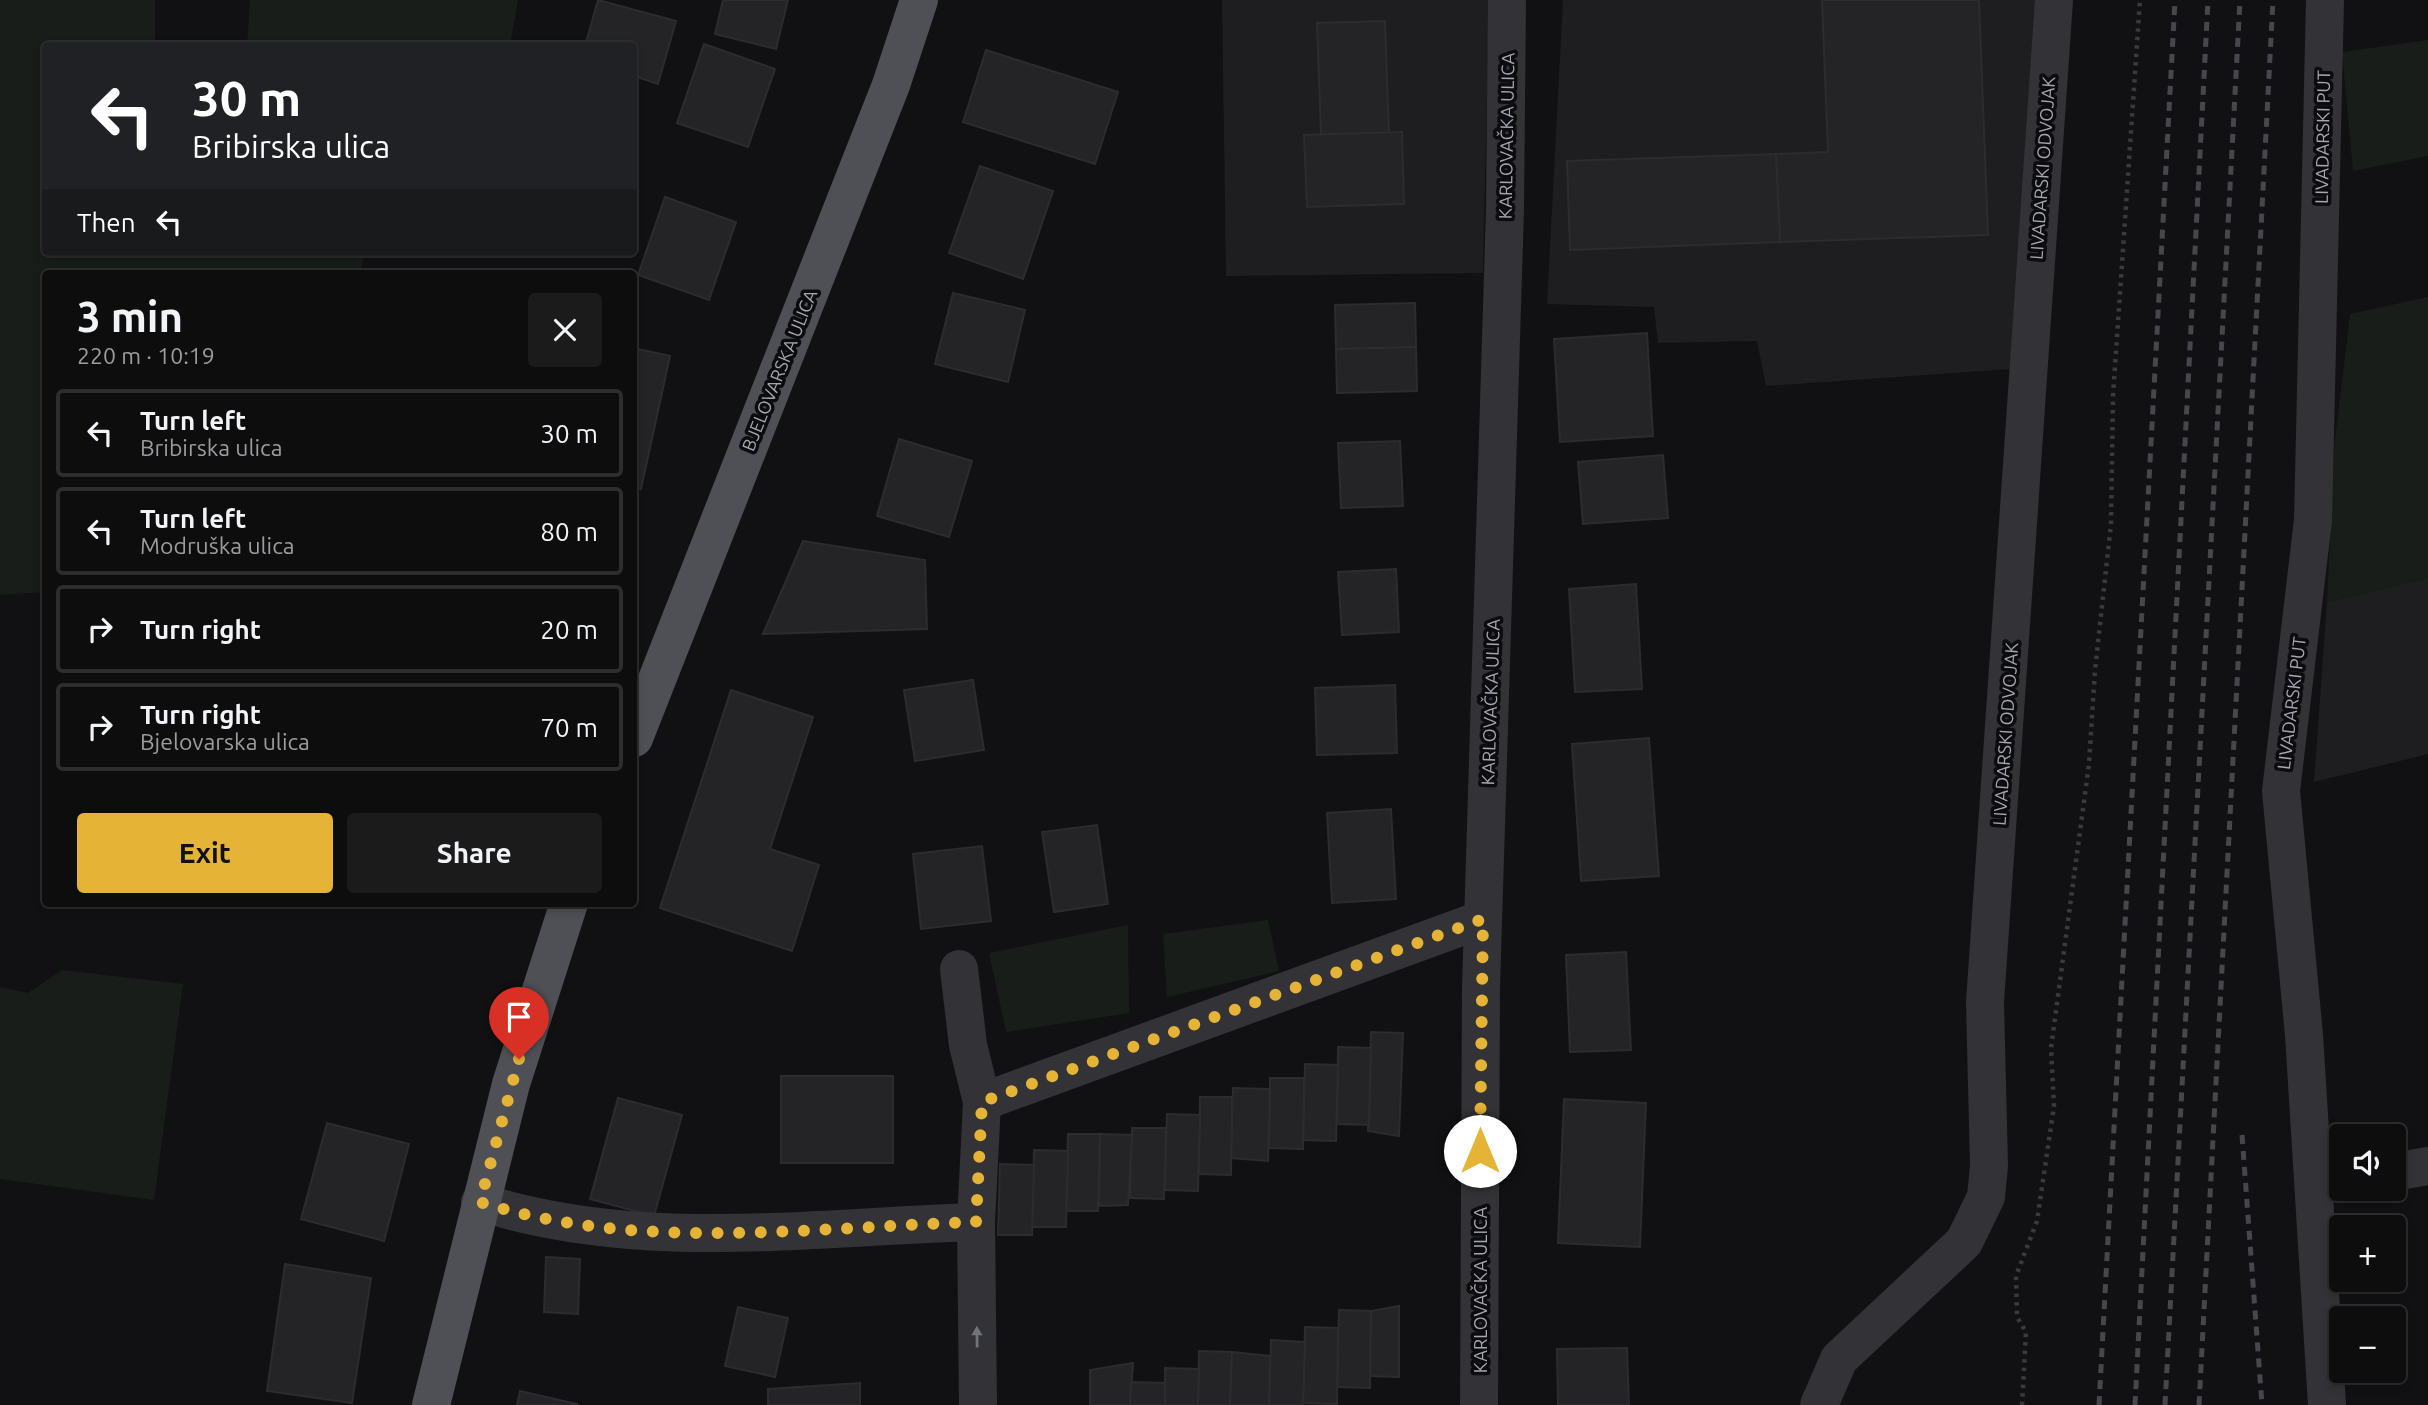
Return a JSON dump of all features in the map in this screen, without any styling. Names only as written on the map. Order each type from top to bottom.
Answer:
[{"type":"main road","name":"BJELOVARSKA ULICA","points":[[637,730],[891,85],[919,0]]},
{"type":"main road","points":[[431,1405],[511,1084],[568,907]]},
{"type":"street","name":"KARLOVAČKA ULICA","points":[[1479,1405],[1483,919],[1506,209],[1507,0]]},
{"type":"street","name":"LIVADARSKI ODVOJAK","points":[[1819,1405],[1839,1359],[1964,1242],[1986,1197],[1989,1166],[1985,1003],[2054,0]]},
{"type":"street","name":"LIVADARSKI PUT","points":[[2325,0],[2313,520],[2281,791],[2328,1182],[2327,1405]]},
{"type":"street","points":[[982,1102],[1483,919]]},
{"type":"street","points":[[959,969],[968,1045],[982,1102],[976,1222],[978,1405]]},
{"type":"street","points":[[2406,1170],[2428,1166]]},
{"type":"street","points":[[480,1202],[530,1218],[708,1235],[976,1222]]},
{"type":"path","points":[[2022,1405],[2026,1332],[2017,1317],[2016,1276],[2037,1221],[2054,1107],[2051,1048],[2089,764],[2095,670],[2111,524],[2113,396],[2140,0]]},
{"type":"shaded area","points":[[0,0],[155,0],[155,42],[42,42],[42,256],[363,256],[361,270],[42,270],[42,592],[0,595]]},
{"type":"shaded area","points":[[250,0],[518,0],[511,42],[247,42]]},
{"type":"shaded area","points":[[1222,0],[1489,0],[1483,273],[1226,276]]},
{"type":"shaded area","points":[[1563,0],[2037,0],[2010,369],[1766,386],[1757,341],[1658,343],[1654,307],[1547,304]]},
{"type":"shaded area","points":[[2428,40],[2428,156],[2353,171],[2342,52]]},
{"type":"shaded area","points":[[2428,297],[2428,578],[2327,602],[2334,449],[2350,314]]},
{"type":"shaded area","points":[[2428,578],[2428,754],[2314,782],[2327,602]]},
{"type":"shaded area","points":[[1268,920],[1279,971],[1167,997],[1163,934]]},
{"type":"shaded area","points":[[1128,925],[1129,1013],[1006,1032],[989,953]]},
{"type":"shaded area","points":[[62,970],[183,984],[154,1200],[0,1179],[0,987],[28,993]]},
{"type":"building","points":[[598,0],[676,21],[658,84],[637,77],[637,42],[586,42]]},
{"type":"building","points":[[723,0],[788,0],[776,49],[715,34]]},
{"type":"building","points":[[1822,0],[1979,0],[1988,235],[1780,242],[1776,154],[1828,152]]},
{"type":"building","points":[[1385,21],[1389,133],[1321,134],[1317,23]]},
{"type":"building","points":[[704,44],[775,69],[748,147],[677,123]]},
{"type":"building","points":[[986,50],[1118,92],[1095,164],[963,122]]},
{"type":"building","points":[[1402,132],[1404,204],[1307,207],[1304,135]]},
{"type":"building","points":[[1776,154],[1780,242],[1570,250],[1567,161]]},
{"type":"building","points":[[980,166],[1053,191],[1023,279],[949,253]]},
{"type":"building","points":[[665,197],[736,222],[709,300],[638,275]]},
{"type":"building","points":[[953,293],[1025,310],[1008,382],[935,364]]},
{"type":"building","points":[[1415,303],[1416,347],[1336,349],[1335,305]]},
{"type":"building","points":[[1647,333],[1653,436],[1560,442],[1554,339]]},
{"type":"building","points":[[1416,347],[1417,391],[1337,393],[1336,349]]},
{"type":"building","points":[[637,349],[670,356],[641,489],[637,488]]},
{"type":"building","points":[[899,439],[972,461],[949,537],[877,516]]},
{"type":"building","points":[[1400,441],[1403,506],[1341,508],[1338,443]]},
{"type":"building","points":[[1663,455],[1668,518],[1583,524],[1578,462]]},
{"type":"building","points":[[803,541],[925,560],[927,629],[763,634]]},
{"type":"building","points":[[1396,569],[1399,632],[1342,635],[1338,572]]},
{"type":"building","points":[[1636,584],[1642,689],[1575,692],[1569,589]]},
{"type":"building","points":[[973,680],[984,750],[915,761],[904,690]]},
{"type":"building","points":[[1395,685],[1397,753],[1317,755],[1315,688]]},
{"type":"building","points":[[731,690],[813,717],[770,849],[819,865],[792,951],[660,908]]},
{"type":"building","points":[[1649,738],[1659,876],[1581,881],[1572,744]]},
{"type":"building","points":[[1391,809],[1396,899],[1332,903],[1327,813]]},
{"type":"building","points":[[1097,825],[1108,904],[1054,912],[1042,832]]},
{"type":"building","points":[[982,846],[991,921],[921,929],[913,854]]},
{"type":"building","points":[[1626,952],[1631,1050],[1570,1052],[1566,955]]},
{"type":"building","points":[[1371,1032],[1403,1033],[1399,1136],[1368,1131]]},
{"type":"building","points":[[1338,1047],[1371,1048],[1369,1125],[1337,1124]]},
{"type":"building","points":[[1305,1064],[1338,1065],[1336,1141],[1303,1140]]},
{"type":"building","points":[[781,1076],[893,1076],[893,1163],[781,1163]]},
{"type":"building","points":[[1270,1078],[1304,1078],[1303,1149],[1269,1148]]},
{"type":"building","points":[[1233,1088],[1270,1089],[1268,1161],[1231,1158]]},
{"type":"building","points":[[1200,1097],[1232,1097],[1231,1175],[1199,1174]]},
{"type":"building","points":[[618,1098],[682,1115],[654,1216],[590,1199]]},
{"type":"building","points":[[1564,1099],[1646,1103],[1640,1247],[1558,1243]]},
{"type":"building","points":[[1167,1114],[1200,1115],[1198,1191],[1165,1190]]},
{"type":"building","points":[[327,1123],[409,1144],[384,1241],[301,1219]]},
{"type":"building","points":[[1132,1128],[1166,1128],[1164,1199],[1130,1198]]},
{"type":"building","points":[[1068,1134],[1100,1134],[1098,1211],[1066,1211]]},
{"type":"building","points":[[1100,1134],[1132,1135],[1128,1205],[1099,1206]]},
{"type":"building","points":[[1034,1150],[1068,1151],[1066,1227],[1032,1227]]},
{"type":"building","points":[[1000,1164],[1034,1165],[1032,1235],[998,1235]]},
{"type":"building","points":[[546,1257],[580,1259],[578,1314],[544,1312]]},
{"type":"building","points":[[285,1264],[371,1278],[352,1403],[267,1391]]},
{"type":"building","points":[[1399,1306],[1399,1377],[1369,1376],[1371,1311]]},
{"type":"building","points":[[738,1307],[788,1318],[775,1377],[725,1366]]},
{"type":"building","points":[[1339,1310],[1371,1311],[1370,1388],[1337,1387]]},
{"type":"building","points":[[1305,1327],[1338,1328],[1337,1404],[1303,1403]]},
{"type":"building","points":[[1271,1340],[1305,1342],[1303,1405],[1269,1405]]},
{"type":"building","points":[[1627,1348],[1629,1405],[1558,1405],[1557,1349]]},
{"type":"building","points":[[1199,1351],[1232,1352],[1230,1405],[1198,1405]]},
{"type":"building","points":[[1232,1352],[1270,1356],[1269,1405],[1230,1405]]},
{"type":"building","points":[[1133,1363],[1130,1405],[1090,1405],[1090,1370]]},
{"type":"building","points":[[1165,1368],[1199,1369],[1198,1405],[1165,1405]]},
{"type":"building","points":[[1131,1382],[1165,1383],[1165,1405],[1130,1405]]},
{"type":"building","points":[[860,1383],[860,1405],[768,1405],[768,1389]]},
{"type":"building","points":[[520,1391],[577,1404],[577,1405],[517,1405]]},
{"type":"railway","points":[[2099,1405],[2175,0]]},
{"type":"railway","points":[[2135,1405],[2208,0]]},
{"type":"railway","points":[[2165,1405],[2240,0]]},
{"type":"railway","points":[[2199,1405],[2273,0]]},
{"type":"railway","points":[[2242,1135],[2262,1405]]},
{"type":"route","points":[[519,1059],[480,1202],[530,1218],[708,1235],[976,1222],[982,1102],[1483,919],[1480,1151]]}]
